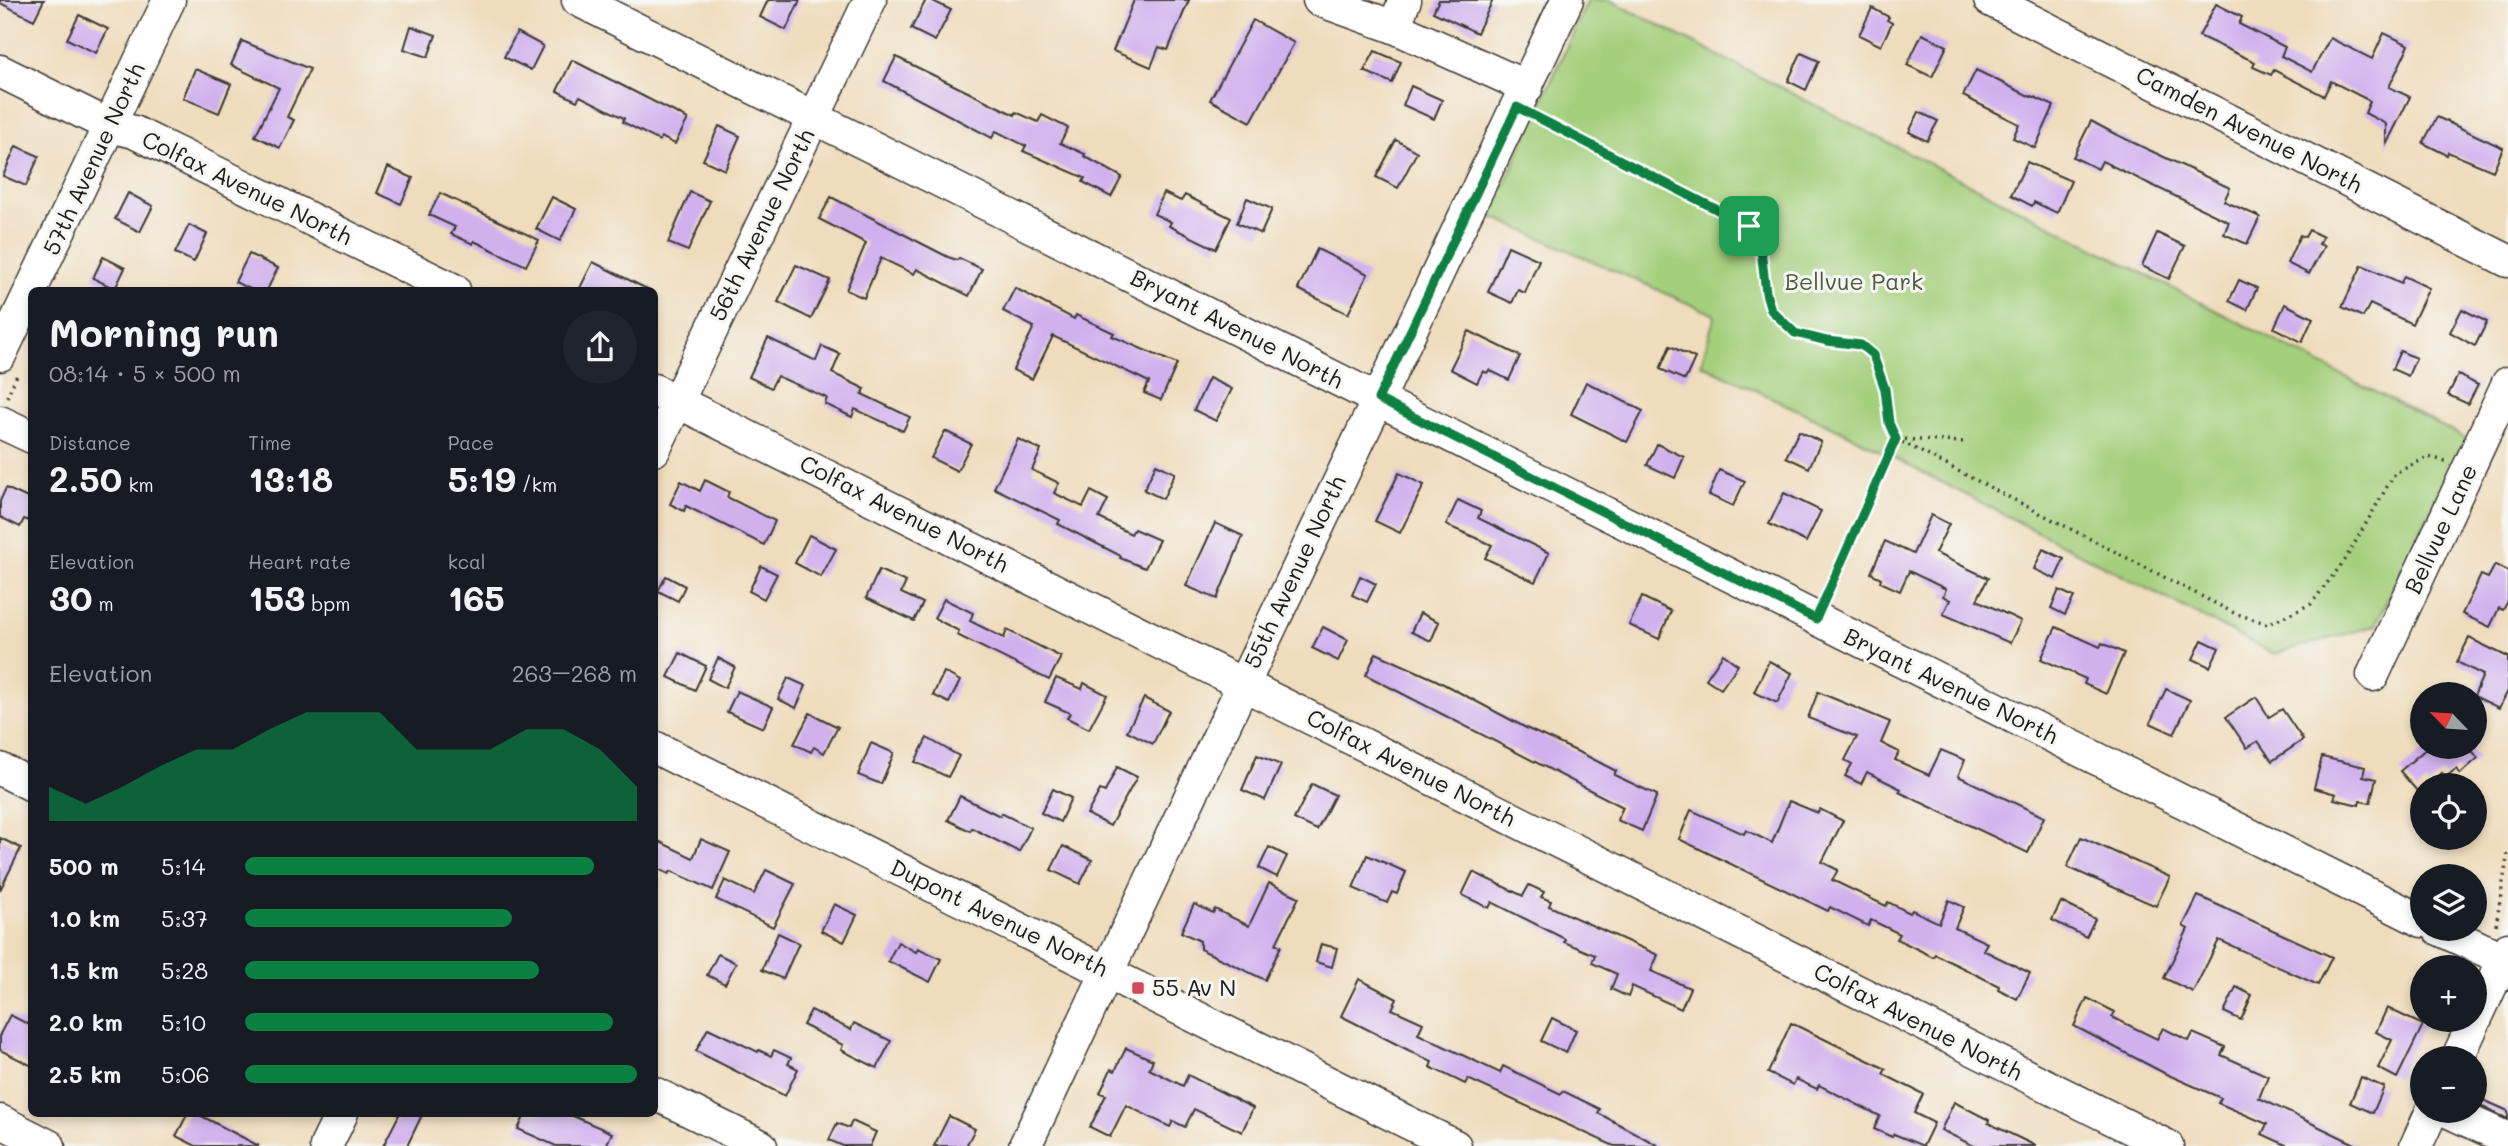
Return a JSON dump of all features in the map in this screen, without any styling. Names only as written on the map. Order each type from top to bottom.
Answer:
[{"type":"street","name":"57th Avenue North","points":[[33,287],[169,0]]},
{"type":"street","name":"Bryant Avenue North","points":[[578,0],[2410,914]]},
{"type":"street","name":"56th Avenue North","points":[[658,432],[666,395],[814,117],[870,0]]},
{"type":"street","points":[[1319,0],[1399,13],[1522,97]]},
{"type":"street","name":"55th Avenue North","points":[[1025,1146],[1567,0]]},
{"type":"street","name":"Camden Avenue North","points":[[1990,0],[2508,261]]},
{"type":"street","name":"Colfax Avenue North","points":[[0,71],[110,126],[134,132],[448,287]]},
{"type":"street","name":"57th Avenue North","points":[[0,355],[28,297]]},
{"type":"street","name":"Bellvue Lane","points":[[2372,675],[2508,383]]},
{"type":"street","name":"Colfax Avenue North","points":[[666,395],[2167,1146]]},
{"type":"street","points":[[0,422],[28,435]]},
{"type":"street","name":"Dupont Avenue North","points":[[658,749],[1455,1146]]},
{"type":"street","points":[[0,769],[28,783]]},
{"type":"street","points":[[2463,1046],[2501,956],[2467,941]]},
{"type":"street","points":[[658,1095],[761,1146]]},
{"type":"street","points":[[326,1146],[340,1117]]},
{"type":"street","points":[[0,1121],[49,1146]]},
{"type":"street","points":[[2416,1146],[2427,1123]]},
{"type":"street","points":[[2474,1123],[2508,1139]]},
{"type":"path","points":[[1522,97],[1749,226],[1761,249],[1766,293],[1771,310],[1795,333],[1827,341],[1861,345],[1873,355],[1885,389],[1889,423],[1896,439],[2234,613],[2268,624],[2311,604],[2345,560],[2395,473],[2428,457],[2454,462],[2472,461]]},
{"type":"path","points":[[1896,439],[1964,442]]},
{"type":"path","points":[[1816,619],[1896,439]]},
{"type":"path","points":[[2501,956],[2495,928],[2508,852]]},
{"type":"green space","name":"Bellvue Park","points":[[1588,0],[1610,0],[2465,438],[2375,626],[2274,654],[1850,435],[1701,364],[1715,315],[1479,211],[1501,192]]},
{"type":"building","points":[[0,0],[44,0],[34,20],[0,3]]},
{"type":"building","points":[[768,0],[800,0],[786,30],[760,17]]},
{"type":"building","points":[[926,0],[951,10],[935,41],[911,29]]},
{"type":"building","points":[[1134,0],[1189,0],[1168,50],[1159,47],[1151,67],[1113,51]]},
{"type":"building","points":[[1439,0],[1493,0],[1477,33],[1433,12]]},
{"type":"building","points":[[2216,4],[2242,17],[2239,24],[2285,47],[2281,56],[2312,72],[2330,38],[2372,59],[2384,33],[2409,45],[2389,87],[2410,97],[2386,145],[2386,124],[2365,113],[2370,101],[2331,81],[2324,96],[2274,70],[2271,75],[2253,67],[2255,62],[2199,36]]},
{"type":"building","points":[[1872,8],[1889,17],[1887,20],[1892,23],[1881,46],[1859,35]]},
{"type":"building","points":[[79,15],[108,29],[96,53],[67,39]]},
{"type":"building","points":[[1253,20],[1294,43],[1251,122],[1210,100]]},
{"type":"building","points":[[411,26],[436,35],[428,57],[404,49]]},
{"type":"building","points":[[517,32],[543,46],[531,70],[504,57]]},
{"type":"building","points":[[1922,34],[1947,46],[1932,77],[1907,65]]},
{"type":"building","points":[[242,41],[310,69],[287,117],[294,120],[280,148],[255,136],[279,88],[231,65]]},
{"type":"building","points":[[1375,51],[1401,62],[1392,83],[1364,71]]},
{"type":"building","points":[[1801,53],[1819,61],[1806,90],[1788,81]]},
{"type":"building","points":[[896,57],[1015,115],[1016,112],[1038,122],[1042,115],[1068,128],[1060,143],[1085,154],[1084,156],[1122,177],[1111,197],[1083,182],[1085,178],[1023,151],[1026,146],[996,131],[992,138],[884,81]]},
{"type":"building","points":[[572,60],[688,119],[675,144],[661,137],[659,141],[623,122],[624,118],[580,96],[577,101],[557,91]]},
{"type":"building","points":[[195,69],[231,84],[219,113],[183,98]]},
{"type":"building","points":[[1976,70],[2054,106],[2035,148],[2013,138],[2019,124],[1963,96]]},
{"type":"building","points":[[1411,86],[1442,100],[1434,119],[1403,105]]},
{"type":"building","points":[[1919,112],[1938,121],[1927,141],[1909,132]]},
{"type":"building","points":[[2437,117],[2503,148],[2493,171],[2448,152],[2447,155],[2423,143]]},
{"type":"building","points":[[2091,121],[2230,188],[2224,201],[2260,217],[2247,244],[2224,234],[2229,222],[2102,161],[2098,169],[2073,157]]},
{"type":"building","points":[[719,126],[740,136],[725,170],[703,160]]},
{"type":"building","points":[[1396,140],[1417,152],[1398,188],[1376,177]]},
{"type":"building","points":[[16,146],[39,156],[26,186],[3,176]]},
{"type":"building","points":[[2027,162],[2071,181],[2057,213],[2034,202],[2032,206],[2011,195]]},
{"type":"building","points":[[388,167],[413,178],[401,204],[377,193]]},
{"type":"building","points":[[690,192],[710,201],[688,251],[668,243]]},
{"type":"building","points":[[128,193],[153,206],[140,232],[115,219]]},
{"type":"building","points":[[440,193],[539,240],[526,266],[474,241],[473,244],[451,234],[455,227],[429,215]]},
{"type":"building","points":[[1164,193],[1181,201],[1185,195],[1231,218],[1216,249],[1169,226],[1171,222],[1154,214]]},
{"type":"building","points":[[552,197],[576,209],[560,241],[536,229]]},
{"type":"building","points":[[831,197],[948,257],[957,260],[959,258],[982,269],[969,296],[917,269],[914,274],[881,258],[864,298],[846,290],[866,243],[819,219]]},
{"type":"building","points":[[1247,198],[1272,209],[1261,234],[1237,223]]},
{"type":"building","points":[[189,225],[207,234],[194,262],[175,253]]},
{"type":"building","points":[[2309,230],[2323,237],[2319,244],[2324,246],[2309,274],[2287,263],[2300,235],[2305,237]]},
{"type":"building","points":[[2157,233],[2185,246],[2169,279],[2142,266]]},
{"type":"building","points":[[1508,246],[1539,260],[1525,293],[1518,290],[1512,303],[1488,292]]},
{"type":"building","points":[[1317,249],[1368,274],[1348,314],[1298,289]]},
{"type":"building","points":[[249,254],[278,268],[268,287],[246,287],[235,282]]},
{"type":"building","points":[[103,257],[125,268],[116,287],[93,278]]},
{"type":"building","points":[[593,262],[643,287],[580,287]]},
{"type":"building","points":[[796,265],[830,280],[811,319],[778,302]]},
{"type":"building","points":[[2362,265],[2401,283],[2404,276],[2429,288],[2412,324],[2370,304],[2363,317],[2342,307]]},
{"type":"building","points":[[2239,280],[2257,288],[2247,310],[2229,301]]},
{"type":"building","points":[[1015,288],[1074,319],[1076,315],[1114,333],[1112,336],[1177,364],[1161,400],[1144,393],[1149,382],[1053,336],[1032,379],[1013,370],[1034,327],[1003,311]]},
{"type":"building","points":[[2285,304],[2313,318],[2302,342],[2274,328]]},
{"type":"building","points":[[2462,309],[2487,322],[2475,346],[2450,332]]},
{"type":"building","points":[[1469,331],[1520,356],[1509,380],[1489,370],[1487,373],[1483,371],[1477,383],[1450,369]]},
{"type":"building","points":[[768,338],[816,361],[822,346],[840,354],[832,373],[865,389],[862,394],[910,417],[903,431],[855,409],[852,417],[825,404],[827,398],[777,376],[771,388],[749,377]]},
{"type":"building","points":[[1670,346],[1695,358],[1685,380],[1660,369]]},
{"type":"building","points":[[2400,351],[2416,358],[2408,376],[2392,369]]},
{"type":"building","points":[[2458,375],[2478,385],[2468,404],[2448,395]]},
{"type":"building","points":[[1209,378],[1232,389],[1216,421],[1194,410]]},
{"type":"building","points":[[1586,382],[1643,411],[1627,442],[1571,414]]},
{"type":"building","points":[[945,431],[971,444],[957,471],[931,458]]},
{"type":"building","points":[[1799,431],[1821,442],[1809,468],[1786,457]]},
{"type":"building","points":[[1018,439],[1041,450],[1032,470],[1059,483],[1054,493],[1083,507],[1091,491],[1108,500],[1099,518],[1131,534],[1134,529],[1159,540],[1145,568],[1120,558],[1121,556],[1058,524],[1060,520],[994,488]]},
{"type":"building","points":[[1657,444],[1684,457],[1675,478],[1647,465]]},
{"type":"building","points":[[1156,464],[1175,473],[1163,499],[1144,490]]},
{"type":"building","points":[[1719,470],[1745,481],[1733,506],[1709,495]]},
{"type":"building","points":[[1399,473],[1424,485],[1400,533],[1375,521]]},
{"type":"building","points":[[705,480],[729,492],[727,497],[775,521],[764,545],[686,506],[684,511],[670,504],[681,481],[700,491]]},
{"type":"building","points":[[6,488],[28,498],[28,520],[24,519],[20,527],[0,517],[0,501]]},
{"type":"building","points":[[1784,493],[1821,511],[1806,542],[1769,524]]},
{"type":"building","points":[[1458,500],[1481,511],[1478,518],[1549,553],[1535,582],[1485,558],[1492,545],[1446,525]]},
{"type":"building","points":[[1931,515],[1949,524],[1935,553],[1988,578],[1977,600],[2021,621],[2010,643],[1943,614],[1950,600],[1943,596],[1946,589],[1909,571],[1900,591],[1880,582],[1881,578],[1871,573],[1885,541],[1913,554]]},
{"type":"building","points":[[1215,523],[1243,536],[1217,599],[1186,586]]},
{"type":"building","points":[[809,535],[836,549],[821,577],[795,563]]},
{"type":"building","points":[[2043,549],[2064,559],[2055,579],[2034,569]]},
{"type":"building","points":[[2495,565],[2508,571],[2508,601],[2503,610],[2499,608],[2490,627],[2462,614],[2481,575],[2488,578]]},
{"type":"building","points":[[761,566],[777,574],[764,599],[749,591]]},
{"type":"building","points":[[879,570],[906,582],[901,593],[923,603],[914,621],[866,598]]},
{"type":"building","points":[[666,576],[685,586],[678,601],[658,591]]},
{"type":"building","points":[[1360,576],[1376,584],[1367,602],[1352,595]]},
{"type":"building","points":[[2059,590],[2074,597],[2065,615],[2051,608]]},
{"type":"building","points":[[1642,597],[1671,611],[1659,639],[1629,625]]},
{"type":"building","points":[[944,599],[973,613],[970,621],[1004,638],[1007,630],[1061,657],[1049,680],[957,635],[959,631],[934,618]]},
{"type":"building","points":[[1420,613],[1439,622],[1431,641],[1411,632]]},
{"type":"building","points":[[1323,627],[1348,640],[1338,661],[1312,648]]},
{"type":"building","points":[[2056,627],[2100,647],[2102,643],[2124,653],[2106,694],[2084,684],[2086,679],[2041,659]]},
{"type":"building","points":[[2469,638],[2508,657],[2508,691],[2499,708],[2487,702],[2487,682],[2480,682],[2483,675],[2457,662]]},
{"type":"building","points":[[2202,640],[2219,648],[2210,667],[2193,659]]},
{"type":"building","points":[[680,653],[706,666],[695,690],[668,677]]},
{"type":"building","points":[[1376,653],[1587,756],[1616,771],[1614,775],[1657,795],[1642,831],[1617,820],[1623,807],[1366,675]]},
{"type":"building","points":[[1723,654],[1738,665],[1721,689],[1706,679]]},
{"type":"building","points":[[718,658],[735,667],[725,688],[708,679]]},
{"type":"building","points":[[1769,661],[1792,673],[1777,703],[1754,692]]},
{"type":"building","points":[[944,672],[960,681],[949,703],[933,695]]},
{"type":"building","points":[[788,678],[806,686],[796,708],[778,699]]},
{"type":"building","points":[[1056,678],[1082,689],[1084,683],[1107,695],[1089,729],[1067,718],[1070,713],[1045,702]]},
{"type":"building","points":[[2166,689],[2190,700],[2174,734],[2150,723]]},
{"type":"building","points":[[737,691],[773,707],[763,728],[727,712]]},
{"type":"building","points":[[1818,692],[1890,722],[1881,743],[1899,752],[1895,760],[1929,775],[1941,750],[1965,760],[1958,776],[2044,817],[2028,853],[1899,792],[1901,789],[1867,772],[1861,784],[1845,776],[1852,764],[1845,760],[1857,737],[1808,718]]},
{"type":"building","points":[[2256,697],[2269,717],[2282,709],[2303,740],[2272,761],[2258,741],[2247,748],[2226,717]]},
{"type":"building","points":[[1144,698],[1169,711],[1153,744],[1127,731]]},
{"type":"building","points":[[810,713],[838,727],[824,753],[814,747],[811,752],[794,744]]},
{"type":"building","points":[[927,738],[959,756],[948,777],[915,762]]},
{"type":"building","points":[[871,743],[894,753],[881,784],[858,775]]},
{"type":"building","points":[[1257,755],[1281,765],[1265,800],[1242,790]]},
{"type":"building","points":[[2322,757],[2365,767],[2363,776],[2376,779],[2370,803],[2360,801],[2359,805],[2334,799],[2336,794],[2314,788]]},
{"type":"building","points":[[2413,760],[2476,760],[2461,773],[2456,769],[2451,773],[2410,773],[2410,783],[2400,771]]},
{"type":"building","points":[[1117,767],[1137,777],[1110,826],[1087,814],[1100,790],[1105,792]]},
{"type":"building","points":[[1312,784],[1335,795],[1317,830],[1294,819]]},
{"type":"building","points":[[1053,789],[1071,798],[1060,822],[1041,813]]},
{"type":"building","points":[[960,796],[1031,828],[1019,852],[972,828],[970,831],[948,820]]},
{"type":"building","points":[[1789,801],[1818,813],[1820,809],[1843,821],[1822,862],[1838,870],[1832,880],[1886,906],[1888,902],[1939,923],[1949,900],[1964,907],[1955,928],[1987,943],[1983,950],[2030,973],[2017,999],[1998,989],[1999,986],[1935,954],[1933,957],[1897,939],[1900,934],[1871,920],[1868,926],[1830,907],[1828,911],[1679,839],[1691,810],[1744,834],[1746,830],[1772,843]]},
{"type":"building","points":[[2081,837],[2170,877],[2156,906],[2067,867]]},
{"type":"building","points":[[0,838],[21,848],[0,890]]},
{"type":"building","points":[[701,839],[730,852],[713,890],[671,871],[669,874],[658,869],[658,841],[693,858]]},
{"type":"building","points":[[1063,846],[1092,860],[1080,884],[1051,870]]},
{"type":"building","points":[[1269,847],[1287,856],[1277,877],[1259,868]]},
{"type":"building","points":[[1367,855],[1406,872],[1397,894],[1392,892],[1387,903],[1353,888]]},
{"type":"building","points":[[766,870],[795,884],[773,927],[716,899],[725,880],[754,894]]},
{"type":"building","points":[[1473,872],[1523,896],[1529,885],[1544,892],[1541,897],[1551,901],[1549,906],[1658,955],[1651,971],[1690,988],[1681,1009],[1632,986],[1628,997],[1611,989],[1617,974],[1592,963],[1595,955],[1564,942],[1565,939],[1492,902],[1489,908],[1462,895]]},
{"type":"building","points":[[1269,883],[1299,897],[1276,944],[1281,946],[1265,980],[1200,949],[1200,941],[1181,932],[1194,904],[1213,913],[1215,909],[1249,926]]},
{"type":"building","points":[[2198,896],[2332,957],[2318,985],[2219,940],[2193,992],[2164,978],[2188,929],[2183,926]]},
{"type":"building","points":[[2061,902],[2095,919],[2086,937],[2052,920]]},
{"type":"building","points":[[834,904],[857,915],[844,942],[821,931]]},
{"type":"building","points":[[778,933],[799,943],[783,979],[762,970]]},
{"type":"building","points":[[898,942],[916,952],[918,948],[941,959],[930,982],[888,961]]},
{"type":"building","points":[[1321,944],[1337,948],[1332,967],[1316,962]]},
{"type":"building","points":[[718,954],[736,963],[725,984],[707,975]]},
{"type":"building","points":[[1359,979],[1397,999],[1392,1009],[1423,1023],[1418,1034],[1500,1073],[1503,1066],[1561,1094],[1563,1091],[1600,1109],[1598,1113],[1659,1146],[1614,1146],[1468,1079],[1465,1084],[1430,1067],[1432,1062],[1341,1016]]},
{"type":"building","points":[[2236,987],[2252,995],[2241,1020],[2224,1012]]},
{"type":"building","points":[[2087,998],[2115,1012],[2112,1017],[2157,1039],[2163,1028],[2189,1041],[2193,1033],[2225,1047],[2221,1055],[2268,1076],[2259,1098],[2359,1146],[2288,1146],[2262,1134],[2267,1124],[2218,1103],[2221,1098],[2166,1074],[2074,1026]]},
{"type":"building","points":[[2387,1008],[2410,1019],[2410,1032],[2420,1032],[2413,1046],[2410,1046],[2397,1078],[2378,1068],[2392,1040],[2376,1032]]},
{"type":"building","points":[[811,1010],[851,1030],[854,1023],[891,1041],[877,1068],[841,1050],[843,1045],[803,1025]]},
{"type":"building","points":[[10,1015],[28,1024],[28,1064],[0,1050],[0,1034]]},
{"type":"building","points":[[1552,1018],[1576,1030],[1566,1053],[1541,1041]]},
{"type":"building","points":[[1791,1023],[1886,1069],[1883,1074],[1923,1094],[1914,1113],[1934,1123],[1923,1146],[1874,1129],[1880,1116],[1819,1085],[1817,1089],[1796,1079],[1793,1085],[1768,1073]]},
{"type":"building","points":[[708,1028],[758,1052],[759,1050],[771,1056],[774,1050],[791,1058],[788,1064],[798,1069],[785,1096],[696,1051]]},
{"type":"building","points":[[1126,1048],[1153,1060],[1149,1069],[1183,1086],[1188,1075],[1253,1108],[1242,1132],[1194,1109],[1185,1127],[1173,1121],[1170,1127],[1126,1105],[1110,1137],[1090,1127],[1106,1095],[1100,1093],[1111,1069],[1115,1071]]},
{"type":"building","points":[[2361,1077],[2384,1087],[2373,1113],[2350,1103]]},
{"type":"building","points":[[1954,1102],[1989,1120],[1988,1123],[2036,1146],[1974,1146],[1941,1130]]},
{"type":"building","points":[[2487,1102],[2508,1111],[2508,1119],[2487,1109]]},
{"type":"building","points":[[949,1116],[975,1129],[966,1146],[934,1146]]},
{"type":"building","points":[[186,1117],[204,1117],[259,1146],[196,1146],[176,1136]]},
{"type":"building","points":[[398,1117],[421,1117],[407,1146],[383,1146]]},
{"type":"building","points":[[524,1117],[575,1117],[612,1133],[606,1146],[556,1146],[518,1129]]},
{"type":"building","points":[[852,1121],[876,1132],[870,1146],[843,1146],[829,1140],[837,1123],[849,1128]]},
{"type":"place","name":"55 Av N","points":[[1138,988]]},
{"type":"route","points":[[1517,107],[1749,226],[1761,249],[1766,293],[1771,310],[1795,333],[1827,341],[1861,345],[1873,355],[1885,389],[1889,423],[1896,439],[1816,619],[1378,399],[1517,107]]}]
